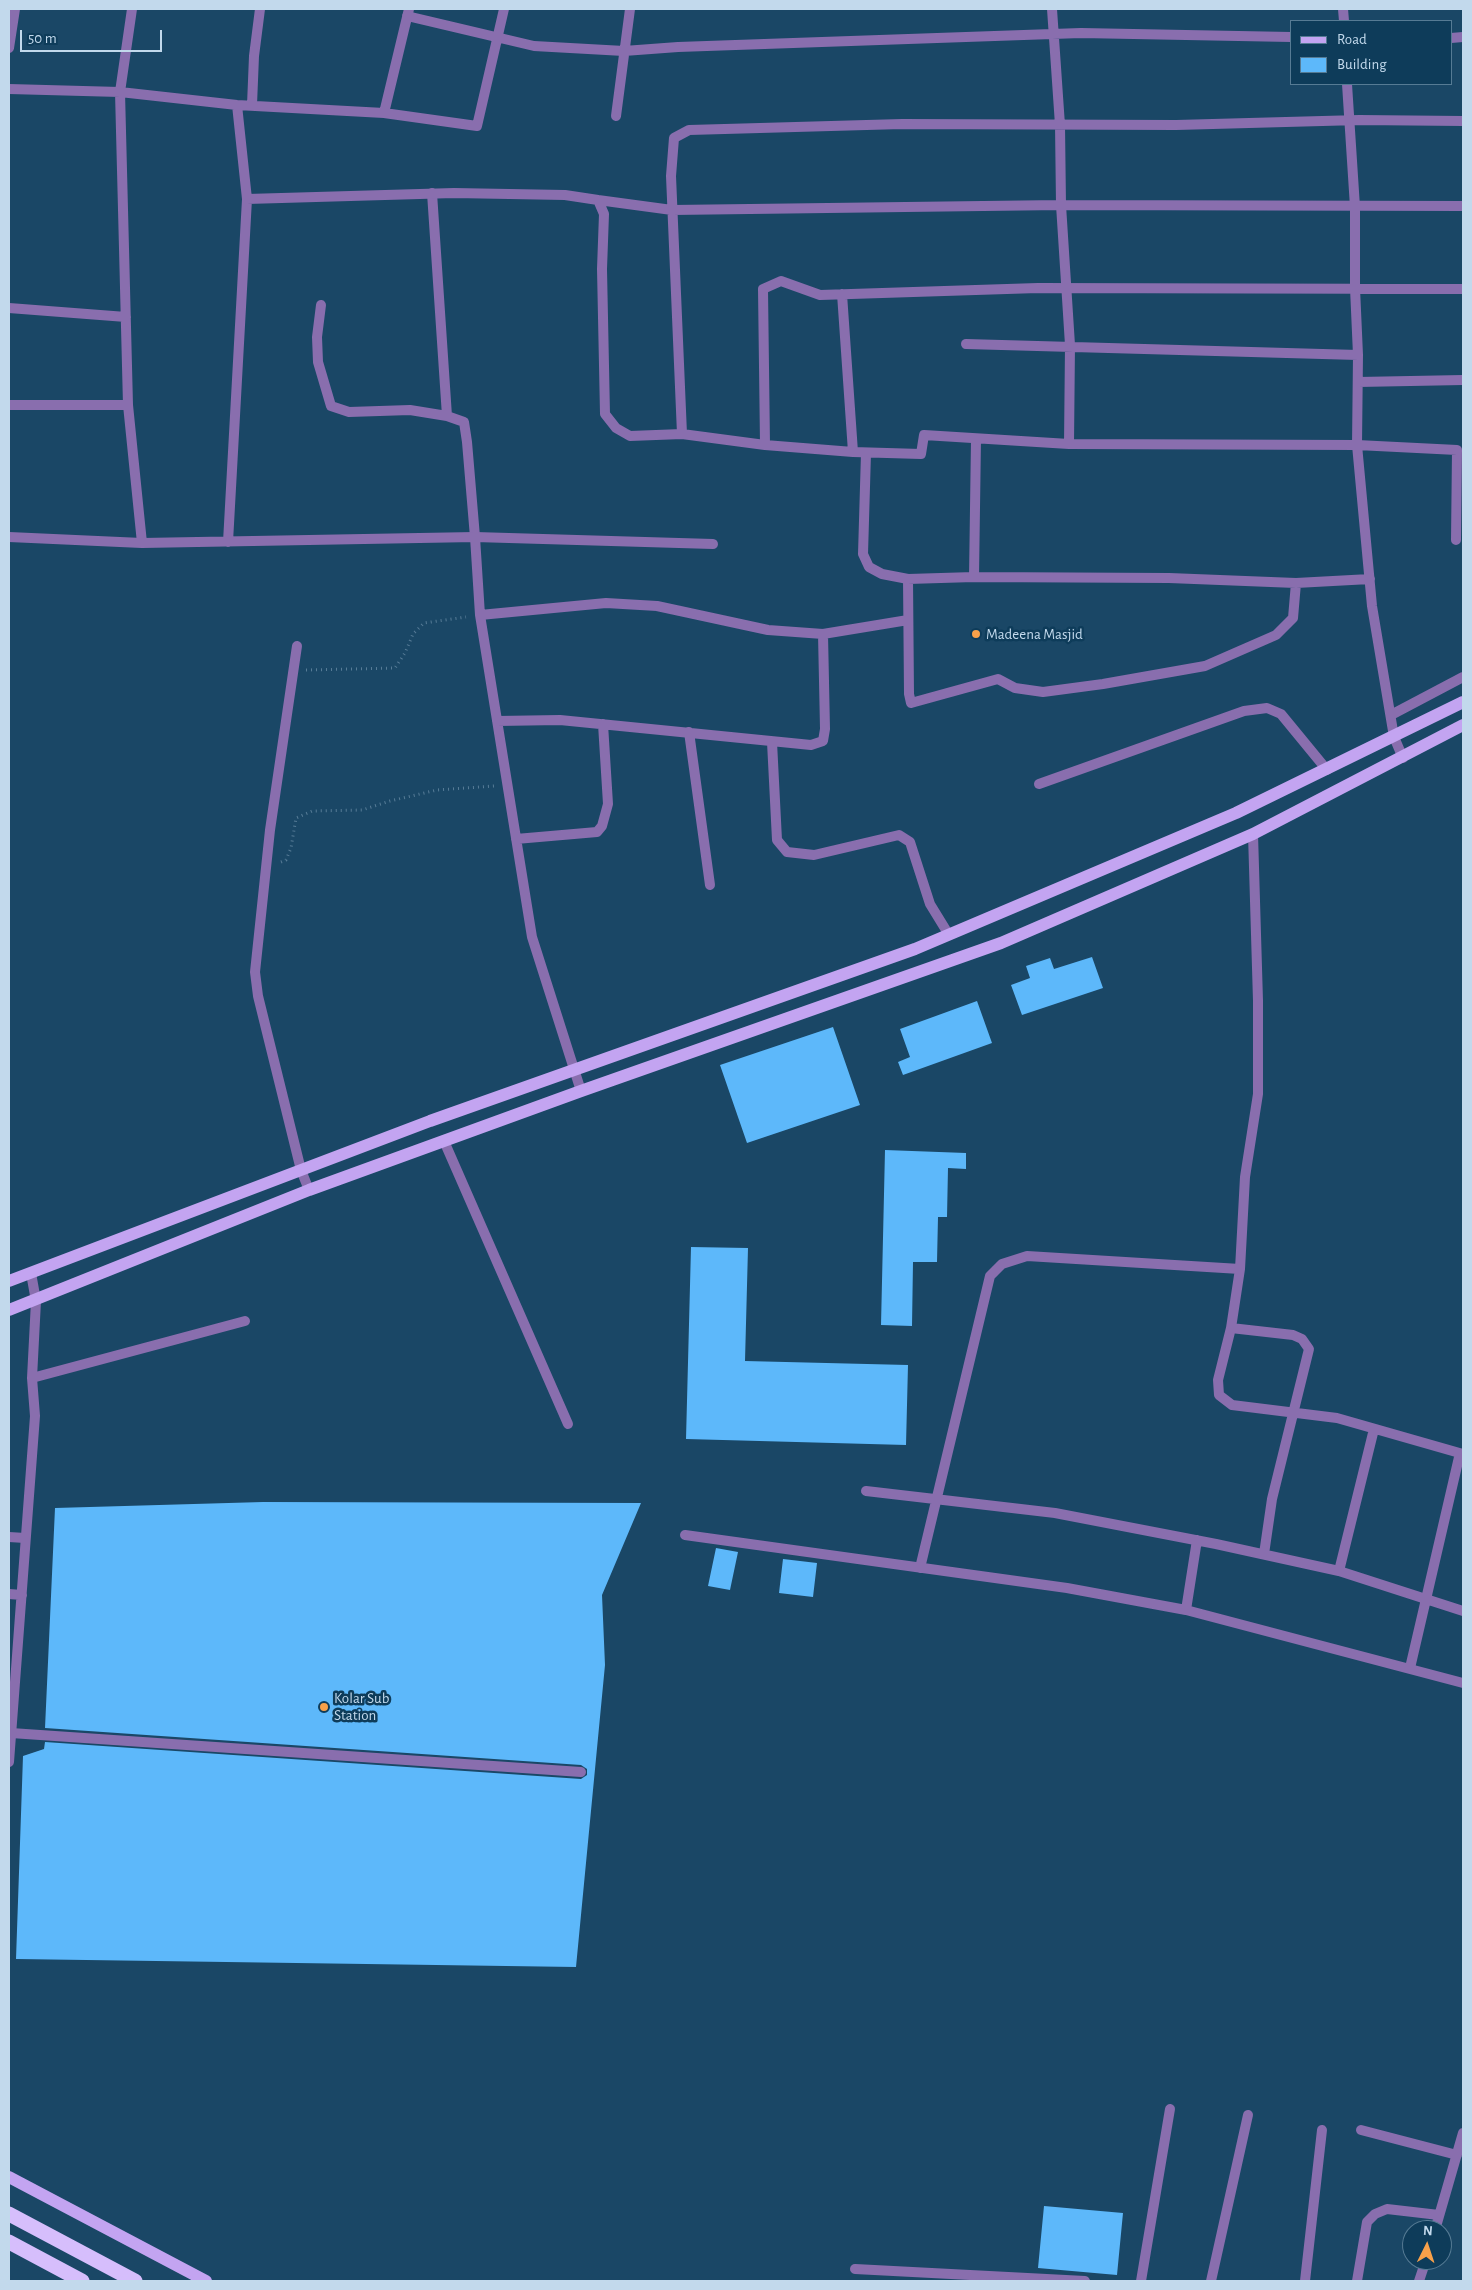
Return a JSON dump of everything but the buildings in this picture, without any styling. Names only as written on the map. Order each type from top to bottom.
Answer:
[{"type":"highway","points":[[9,2214],[135,2281]]},
{"type":"highway","points":[[9,2242],[82,2281]]},
{"type":"main road","points":[[9,1281],[575,1068],[906,952],[1236,813],[1463,702]]},
{"type":"main road","points":[[9,1310],[36,1301],[309,1190],[581,1091],[1001,943],[1253,834],[1403,758],[1463,725]]},
{"type":"main road","points":[[9,2177],[206,2281]]},
{"type":"street","points":[[9,48],[15,9]]},
{"type":"street","points":[[132,9],[120,92],[128,405],[142,543]]},
{"type":"street","points":[[252,105],[254,56],[260,9]]},
{"type":"street","points":[[9,89],[120,92],[236,104],[384,113],[477,126],[504,9]]},
{"type":"street","points":[[616,116],[630,9]]},
{"type":"street","points":[[1052,9],[1060,125],[1061,205],[1070,345],[1069,444]]},
{"type":"street","points":[[384,113],[408,12],[534,46],[624,51],[678,47],[1014,35],[1053,36],[1081,33],[1290,37]]},
{"type":"street","points":[[1347,85],[1355,207],[1355,288],[1358,355],[1357,445],[1372,606],[1394,737],[1403,758]]},
{"type":"street","points":[[228,542],[247,199],[236,104]]},
{"type":"street","points":[[682,434],[671,176],[674,138],[689,130],[902,124],[1060,125],[1463,121]]},
{"type":"street","points":[[247,199],[432,193],[565,195],[672,210],[1061,205],[1463,206]]},
{"type":"street","points":[[432,193],[447,416]]},
{"type":"street","points":[[598,200],[604,214],[602,269],[605,414],[616,428],[630,436],[682,434],[765,445],[866,453],[921,454],[924,435],[1069,444],[1357,445],[1460,450],[1456,540]]},
{"type":"street","points":[[765,445],[763,289],[780,281],[820,295],[1066,288],[1463,288]]},
{"type":"street","points":[[842,294],[853,452]]},
{"type":"street","points":[[321,305],[317,337],[318,362],[331,406],[349,412],[410,410],[447,416],[464,422],[480,615],[532,937],[581,1091]]},
{"type":"street","points":[[9,308],[126,317]]},
{"type":"street","points":[[966,344],[1070,345],[1358,355]]},
{"type":"street","points":[[1358,382],[1463,380]]},
{"type":"street","points":[[9,405],[128,405]]},
{"type":"street","points":[[974,577],[976,439]]},
{"type":"street","points":[[866,453],[863,554],[870,567],[882,574],[908,579],[974,577],[1169,578],[1296,583],[1370,579]]},
{"type":"street","points":[[9,537],[142,543],[475,537],[713,544]]},
{"type":"street","points":[[908,579],[909,694],[911,703],[998,679],[1015,688],[1043,692],[1103,684],[1205,666],[1276,635],[1292,618],[1296,583]]},
{"type":"street","points":[[480,615],[571,605],[606,603],[649,605],[768,630],[823,634],[908,620]]},
{"type":"street","points":[[497,721],[560,720],[811,746],[823,741],[823,634]]},
{"type":"street","points":[[297,646],[266,864],[255,972],[258,996],[301,1170],[309,1190]]},
{"type":"street","points":[[1391,715],[1463,677]]},
{"type":"street","points":[[1039,784],[1244,711],[1267,708],[1281,714],[1327,770]]},
{"type":"street","points":[[516,839],[597,832],[602,826],[608,804],[603,724]]},
{"type":"street","points":[[689,732],[710,885]]},
{"type":"street","points":[[772,742],[777,840],[787,852],[814,855],[899,835],[910,842],[930,904],[949,934]]},
{"type":"street","points":[[1253,834],[1258,1001],[1258,1094],[1245,1177],[1240,1269],[1231,1328],[1218,1380],[1219,1395],[1232,1405],[1337,1418],[1461,1453],[1410,1668]]},
{"type":"street","points":[[444,1141],[568,1424]]},
{"type":"street","points":[[920,1568],[990,1276],[1002,1264],[1027,1256],[1240,1269]]},
{"type":"street","points":[[9,1762],[35,1416],[32,1378],[36,1301],[31,1273]]},
{"type":"street","points":[[32,1378],[245,1321]]},
{"type":"street","points":[[1231,1328],[1293,1335],[1302,1339],[1309,1349],[1272,1499],[1264,1554]]},
{"type":"street","points":[[1339,1571],[1374,1429]]},
{"type":"street","points":[[866,1491],[1055,1513],[1197,1540],[1339,1571],[1463,1611]]},
{"type":"street","points":[[685,1535],[1067,1588],[1186,1610],[1463,1683]]},
{"type":"street","points":[[9,1537],[25,1538]]},
{"type":"street","points":[[1186,1610],[1197,1540]]},
{"type":"street","points":[[9,1594],[22,1595]]},
{"type":"street","points":[[11,1734],[581,1772]]},
{"type":"street","points":[[1141,2281],[1170,2109]]},
{"type":"street","points":[[1211,2281],[1248,2115]]},
{"type":"street","points":[[1305,2281],[1322,2130]]},
{"type":"street","points":[[1361,2130],[1457,2155]]},
{"type":"street","points":[[1437,2220],[1463,2133]]},
{"type":"street","points":[[1357,2281],[1367,2222],[1375,2214],[1387,2209],[1439,2215]]},
{"type":"street","points":[[855,2269],[1085,2281]]},
{"type":"path","points":[[293,671],[395,668],[405,653],[413,634],[424,623],[480,615]]},
{"type":"path","points":[[266,864],[277,864],[286,860],[291,848],[296,818],[312,811],[362,810],[437,790],[508,785]]},
{"type":"place","name":"Madeena Masjid","points":[[976,634]]},
{"type":"place","name":"Kolar Sub Station","points":[[324,1707]]}]
